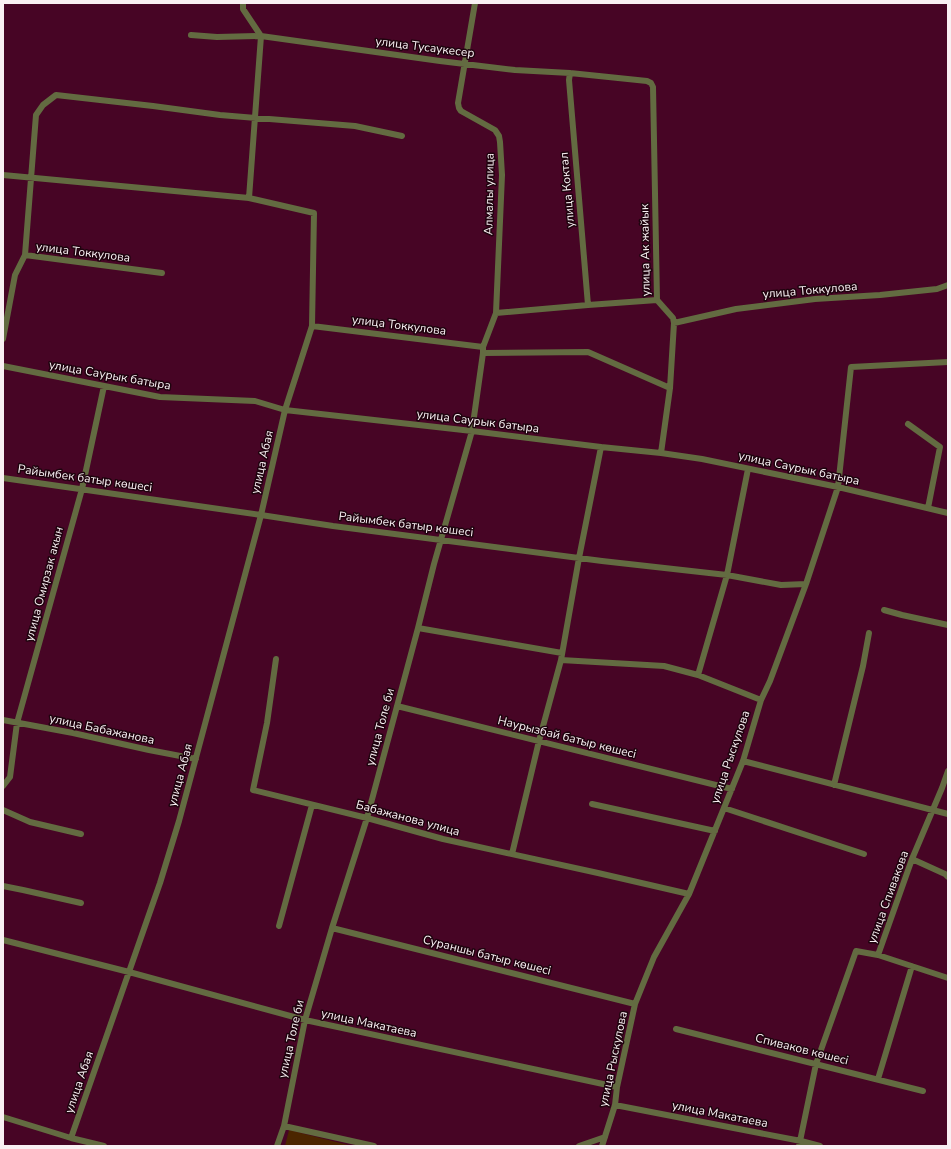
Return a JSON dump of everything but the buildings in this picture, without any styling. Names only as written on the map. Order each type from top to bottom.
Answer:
[{"type":"street","points":[[3,175],[249,198],[261,36],[243,9],[243,3]]},
{"type":"street","name":"Алмалы улица","points":[[475,3],[458,103],[461,111],[495,130],[499,136],[502,175],[496,313]]},
{"type":"street","name":"улица Тусаукесер","points":[[191,35],[216,37],[261,36],[515,70],[570,73],[647,81],[651,83],[653,87]]},
{"type":"street","name":"улица Коктал","points":[[570,73],[569,80],[588,305]]},
{"type":"street","name":"улица Ак жайык","points":[[653,87],[657,300],[673,318],[674,323]]},
{"type":"street","points":[[3,339],[15,275],[25,255],[36,115],[43,105],[56,95],[220,115],[355,126],[402,136]]},
{"type":"street","name":"улица Абая","points":[[71,1138],[160,883],[179,821],[261,515],[285,410],[312,326],[314,213],[249,198]]},
{"type":"street","name":"улица Токкулова","points":[[25,255],[162,273]]},
{"type":"street","name":"улица Токкулова","points":[[674,323],[736,309],[815,300],[880,296],[937,290],[948,285]]},
{"type":"street","points":[[496,313],[657,300]]},
{"type":"street","name":"улица Толе би","points":[[277,1146],[284,1126],[305,1020],[367,818],[398,706],[434,564],[472,431],[483,350],[496,313]]},
{"type":"street","points":[[661,453],[670,388],[674,323]]},
{"type":"street","name":"улица Токкулова","points":[[312,326],[483,350],[588,352],[670,388]]},
{"type":"street","name":"улица Рыскулова","points":[[602,1146],[615,1105],[617,1087],[635,1004],[654,957],[689,894],[743,761],[762,700],[806,584],[838,487],[851,367],[948,362]]},
{"type":"street","name":"улица Саурык батыра","points":[[3,366],[160,397],[255,401],[285,410],[661,453],[838,487],[948,513]]},
{"type":"street","name":"улица Омирзак акын","points":[[3,786],[10,777],[18,723],[82,489],[104,386]]},
{"type":"street","points":[[908,424],[940,447],[928,508]]},
{"type":"street","points":[[512,854],[561,660],[601,447]]},
{"type":"street","points":[[698,675],[727,575],[748,469]]},
{"type":"street","name":"Райымбек батыр көшесі","points":[[3,478],[333,526],[579,558],[727,575],[781,585],[806,584]]},
{"type":"street","points":[[884,610],[948,625]]},
{"type":"street","points":[[418,628],[562,653]]},
{"type":"street","points":[[834,784],[863,666],[869,633]]},
{"type":"street","name":"Бабажанова улица","points":[[276,659],[267,723],[253,790],[367,818],[443,839],[689,894]]},
{"type":"street","points":[[561,660],[664,666],[698,675],[762,700]]},
{"type":"street","name":"Наурызбай батыр көшесі","points":[[398,706],[732,789]]},
{"type":"street","name":"улица Бабажанова","points":[[3,720],[196,759]]},
{"type":"street","points":[[743,761],[948,814]]},
{"type":"street","name":"улица Спивакова","points":[[800,1144],[816,1064],[856,951],[878,955],[912,859],[948,771]]},
{"type":"street","points":[[592,804],[715,831]]},
{"type":"street","points":[[279,926],[312,805]]},
{"type":"street","points":[[724,808],[864,854]]},
{"type":"street","points":[[3,810],[30,822],[82,834]]},
{"type":"street","points":[[912,859],[945,874],[948,877]]},
{"type":"street","points":[[3,886],[82,903]]},
{"type":"street","name":"Сураншы батыр көшесі","points":[[332,928],[635,1004]]},
{"type":"street","name":"улица Макатаева","points":[[3,940],[129,972],[305,1020],[617,1087]]},
{"type":"street","points":[[878,955],[948,978]]},
{"type":"street","points":[[878,1079],[912,966]]},
{"type":"street","name":"Спиваков көшесі","points":[[676,1029],[923,1091]]},
{"type":"street","name":"улица Макатаева","points":[[615,1105],[800,1144],[820,1146]]},
{"type":"street","points":[[3,1117],[71,1138],[104,1146]]},
{"type":"street","points":[[284,1126],[374,1146]]},
{"type":"street","points":[[579,1146],[605,1137]]},
{"type":"shaded area","points":[[289,1130],[352,1146],[285,1146]]}]
